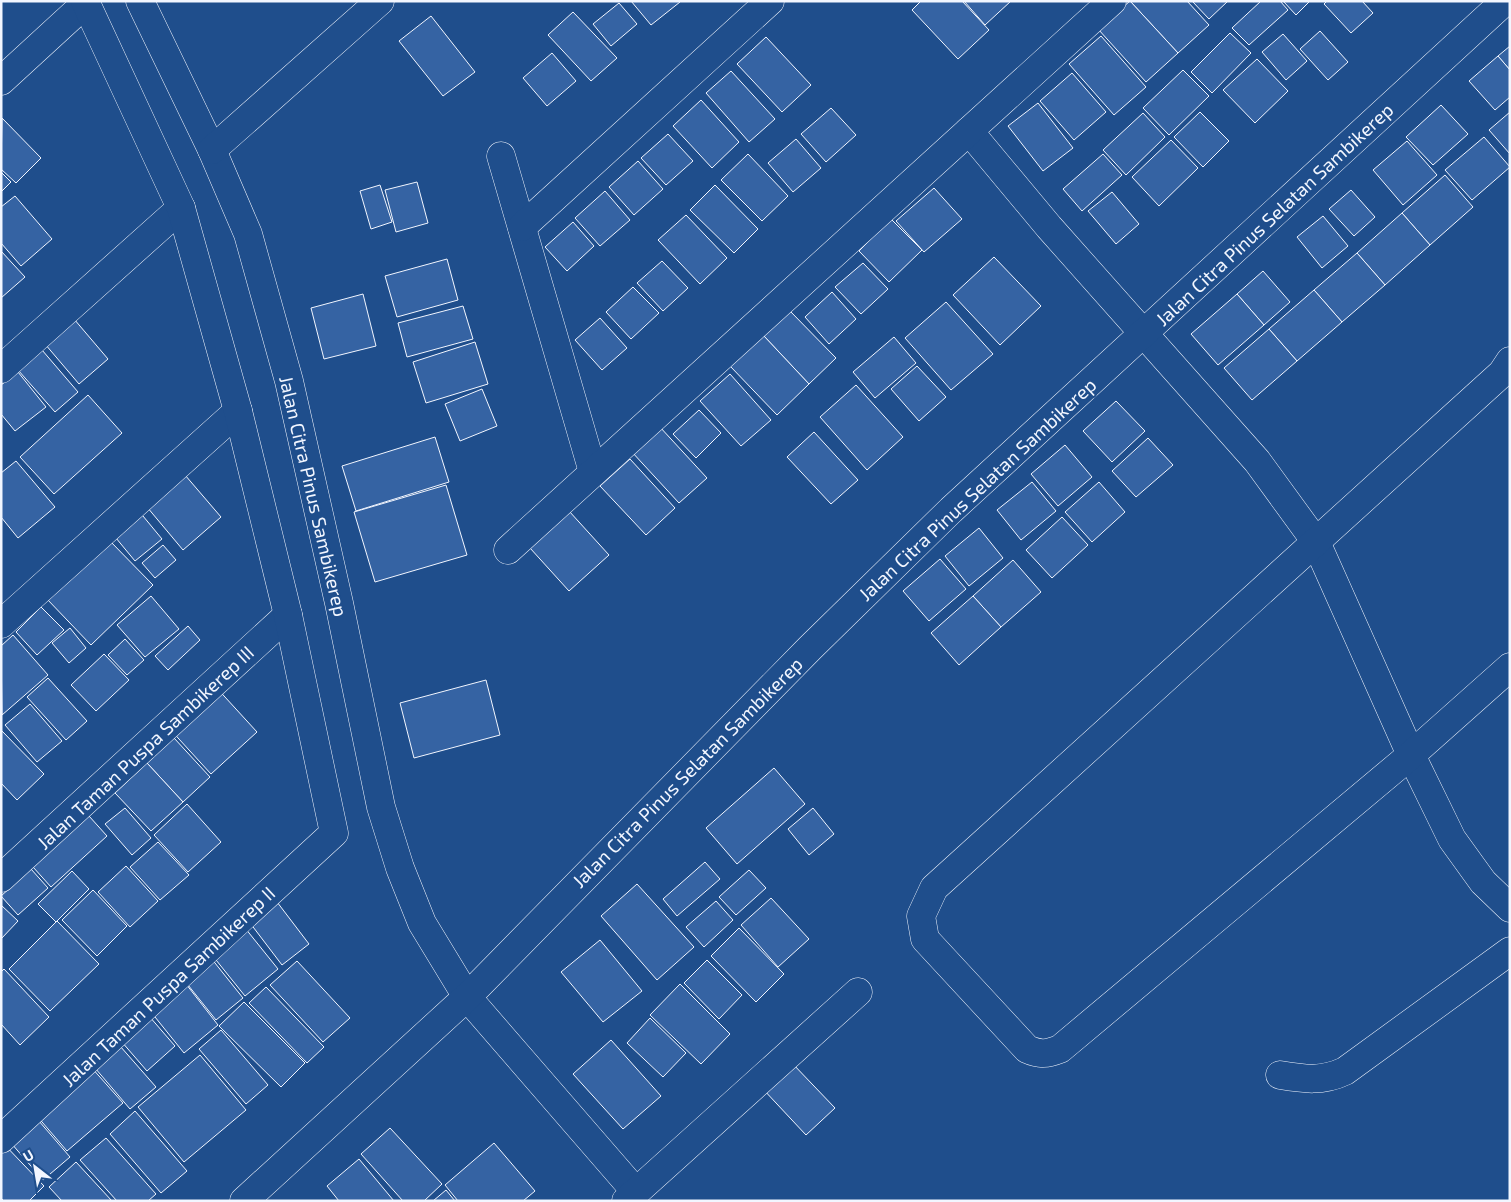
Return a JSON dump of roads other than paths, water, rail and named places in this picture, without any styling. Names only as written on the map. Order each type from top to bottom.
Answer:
[{"type":"street","name":"Jalan Citra Pinus Sambikerep","points":[[140,1],[212,150],[248,234],[289,380],[339,603],[381,807],[400,868],[422,922],[467,997],[631,1196]]},
{"type":"street","points":[[212,150],[380,1]]},
{"type":"street","points":[[522,227],[770,1]]},
{"type":"street","points":[[508,550],[1112,1]]},
{"type":"street","name":"Jalan Citra Pinus Selatan Sambikerep","points":[[244,1201],[467,997],[810,648],[930,530],[1505,1]]},
{"type":"street","points":[[1,81],[85,2],[181,208],[238,411],[288,615]]},
{"type":"street","points":[[969,131],[1049,227],[1145,332],[1257,461],[1316,542],[1411,755],[1452,839],[1483,882],[1510,908]]},
{"type":"street","points":[[501,156],[593,472]]},
{"type":"street","points":[[1,369],[181,208]]},
{"type":"street","points":[[1510,362],[1502,372],[1316,542],[934,888],[921,916],[925,939],[1015,1039],[1027,1049],[1038,1054],[1049,1053],[1071,1041],[1411,755],[1510,667]]},
{"type":"street","points":[[1,624],[238,411]]},
{"type":"street","name":"Jalan Taman Puspa Sambikerep II","points":[[1,1139],[334,834],[288,615]]},
{"type":"street","name":"Jalan Taman Puspa Sambikerep III","points":[[1,878],[288,615]]},
{"type":"street","points":[[1280,1075],[1316,1080],[1331,1078],[1345,1071],[1510,951]]},
{"type":"street","points":[[631,1196],[858,992]]}]
